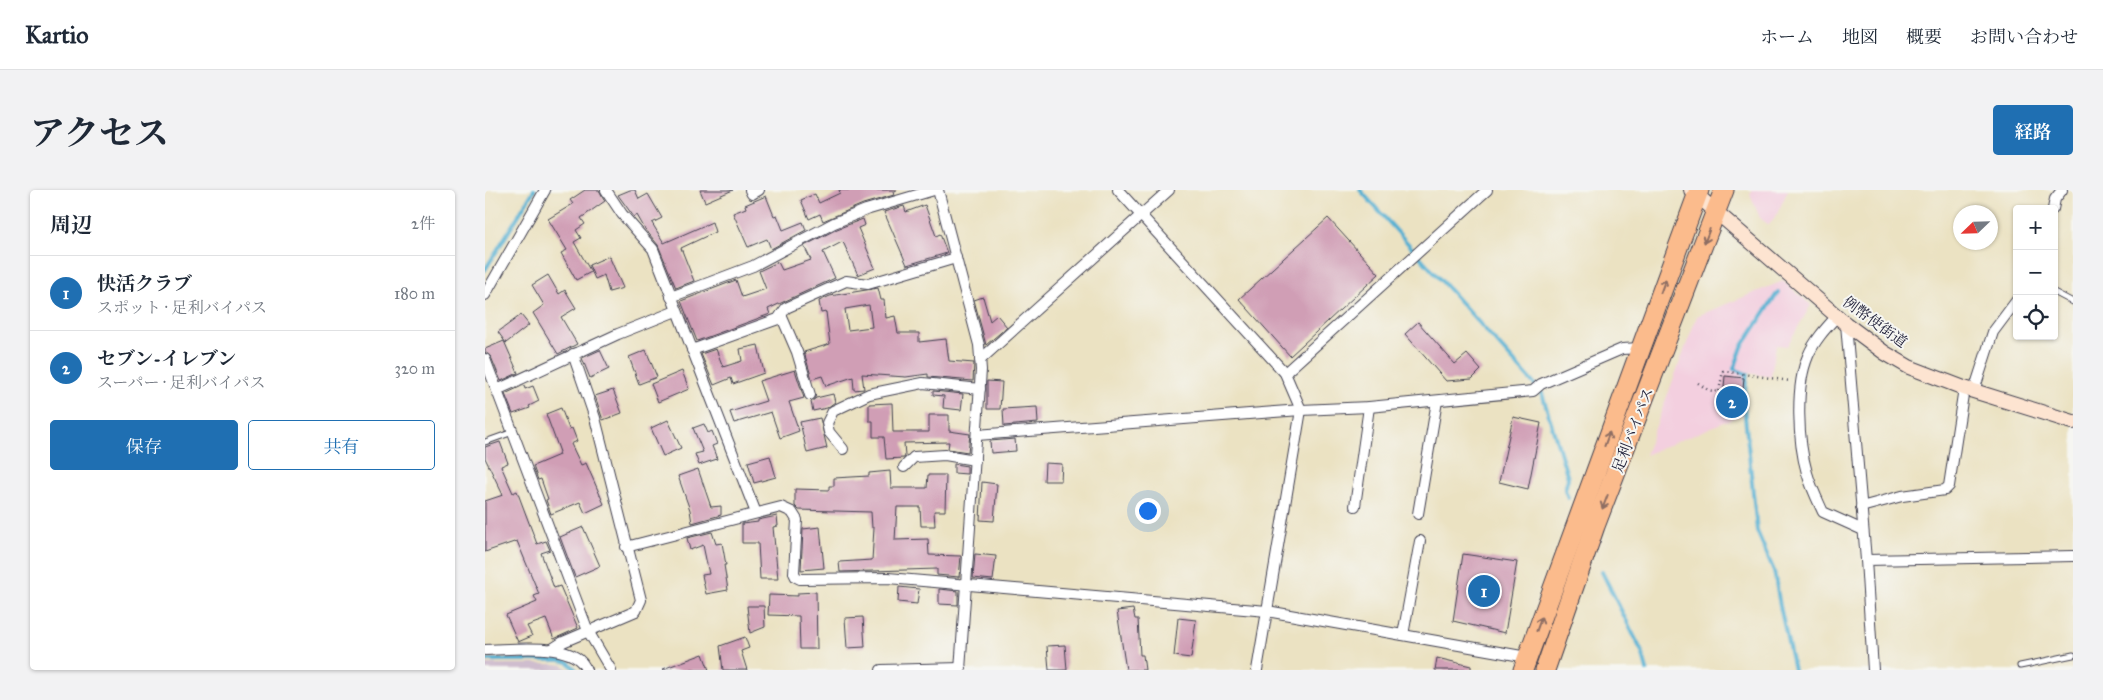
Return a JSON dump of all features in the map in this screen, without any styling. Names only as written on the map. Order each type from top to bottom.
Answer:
[{"type":"highway","name":"足利バイパス","points":[[1545,670],[1595,526],[1724,190]]},
{"type":"highway","name":"足利バイパス","points":[[1525,664],[1641,348],[1695,192]]},
{"type":"main road","name":"例幣使街道","points":[[1695,192],[1841,320],[1885,353],[1909,367],[1969,390],[2073,422]]},
{"type":"street","points":[[485,295],[545,190]]},
{"type":"street","points":[[607,190],[622,214],[653,249],[756,512]]},
{"type":"street","points":[[750,190],[752,194],[759,190]]},
{"type":"street","points":[[671,297],[753,266],[834,224],[866,210],[934,190]]},
{"type":"street","points":[[881,670],[961,669],[981,360],[938,190]]},
{"type":"street","points":[[1118,190],[1285,373],[1301,410],[1257,670]]},
{"type":"street","points":[[981,360],[1169,190]]},
{"type":"street","points":[[1285,373],[1487,190]]},
{"type":"street","points":[[2054,205],[2055,199],[2063,190]]},
{"type":"street","points":[[692,350],[778,320],[786,308],[846,281],[868,284],[956,258]]},
{"type":"street","points":[[1861,508],[1901,496],[1945,490],[1949,486],[1969,390],[1993,332],[2013,305]]},
{"type":"street","points":[[497,390],[573,354],[676,311]]},
{"type":"street","points":[[781,315],[797,352],[810,395]]},
{"type":"street","points":[[1841,320],[1815,342],[1805,364],[1800,404],[1801,437],[1807,472],[1814,493],[1825,514],[1863,530]]},
{"type":"street","points":[[1841,320],[1866,560],[1873,670]]},
{"type":"street","points":[[977,435],[1437,401],[1537,387],[1622,349],[1641,348]]},
{"type":"street","points":[[552,649],[588,631],[636,611],[640,606],[641,600],[595,418],[573,354]]},
{"type":"street","points":[[485,359],[588,631],[611,670]]},
{"type":"street","points":[[843,449],[829,432],[827,423],[833,410],[869,394],[923,383],[980,389]]},
{"type":"street","points":[[1418,514],[1437,401]]},
{"type":"street","points":[[1355,506],[1369,407]]},
{"type":"street","points":[[904,467],[914,457],[945,455],[975,460]]},
{"type":"street","points":[[627,547],[781,507],[795,515],[797,520],[794,573],[795,577],[800,579],[888,578],[1267,612],[1403,636],[1525,664]]},
{"type":"street","points":[[1403,636],[1420,541]]},
{"type":"street","points":[[1866,560],[2073,556]]},
{"type":"street","points":[[485,650],[552,649],[577,657],[582,661],[586,670]]},
{"type":"lane","points":[[2058,294],[2073,302]]},
{"type":"lane","points":[[485,442],[513,432]]},
{"type":"lane","points":[[2020,666],[2073,655]]},
{"type":"path","points":[[1719,391],[1723,371],[1747,376],[1802,382]]},
{"type":"path","points":[[1698,383],[1709,390],[1723,393]]},
{"type":"shaded area","points":[[1752,190],[1788,190],[1777,214],[1769,225],[1760,218],[1750,194]]},
{"type":"shaded area","points":[[1783,281],[1811,305],[1787,346],[1776,345],[1771,377],[1735,369],[1743,348],[1779,292],[1776,292],[1741,346],[1732,370],[1746,375],[1743,414],[1645,455],[1697,316]]},
{"type":"shaded area","points":[[485,664],[555,664],[563,665],[569,670],[485,670]]},
{"type":"building","points":[[585,190],[599,190],[605,201],[581,218],[585,224],[576,230],[581,238],[574,242],[591,272],[576,280],[561,253],[567,250],[548,219],[573,204],[570,200]]},
{"type":"building","points":[[635,190],[639,199],[648,194],[662,218],[652,223],[664,243],[712,222],[715,232],[681,248],[694,281],[676,288],[658,245],[637,215],[634,217],[618,195]]},
{"type":"building","points":[[700,190],[733,190],[705,202]]},
{"type":"building","points":[[839,190],[897,191],[893,192],[894,195],[863,204],[823,221],[820,214],[809,219],[801,200],[815,194],[819,203],[840,193]]},
{"type":"building","points":[[766,196],[774,216],[777,215],[783,230],[803,222],[806,230],[771,249],[767,239],[748,247],[733,213],[746,208],[745,205]]},
{"type":"building","points":[[925,205],[936,236],[940,234],[947,253],[907,265],[884,212],[904,206],[906,212]]},
{"type":"building","points":[[1328,218],[1379,274],[1290,356],[1239,299]]},
{"type":"building","points":[[863,219],[865,225],[858,228],[875,268],[858,275],[842,242],[823,252],[835,278],[768,309],[770,314],[697,341],[681,301],[736,280],[742,297],[766,289],[759,271],[778,262],[782,270],[811,260],[804,246],[837,229]]},
{"type":"building","points":[[609,256],[623,288],[609,292],[604,275],[595,279],[589,265]]},
{"type":"building","points":[[548,275],[559,294],[565,290],[576,308],[561,317],[577,344],[558,354],[533,313],[544,305],[532,285]]},
{"type":"building","points":[[878,288],[881,300],[884,300],[886,318],[895,316],[898,333],[919,333],[919,342],[946,339],[949,361],[974,363],[973,381],[928,377],[928,374],[906,377],[862,374],[864,389],[854,390],[853,377],[826,386],[822,376],[812,379],[804,352],[830,344],[826,312],[821,313],[819,301],[830,296]],"holes":[[[869,305],[872,327],[848,330],[845,309]]]},
{"type":"building","points":[[983,297],[990,321],[997,315],[1007,327],[986,345],[974,300]]},
{"type":"building","points":[[521,315],[529,325],[506,343],[498,332]]},
{"type":"building","points":[[1418,322],[1455,364],[1467,354],[1481,370],[1472,379],[1446,381],[1405,334]]},
{"type":"building","points":[[504,341],[518,373],[501,381],[491,357],[485,352],[485,349]]},
{"type":"building","points":[[758,345],[764,373],[733,384],[731,378],[714,385],[701,354],[716,349],[723,367],[742,361],[740,349]]},
{"type":"building","points":[[600,350],[609,369],[590,378],[582,358]]},
{"type":"building","points":[[646,350],[657,377],[639,384],[629,357]]},
{"type":"building","points":[[795,370],[804,398],[789,402],[799,431],[780,438],[771,412],[734,423],[730,412],[766,401],[759,381]]},
{"type":"building","points":[[682,371],[689,389],[658,402],[651,384]]},
{"type":"building","points":[[1725,376],[1744,378],[1741,412],[1722,410]]},
{"type":"building","points":[[987,381],[1002,382],[1000,409],[987,409]]},
{"type":"building","points":[[524,385],[525,389],[533,386],[539,401],[529,406],[530,408],[513,414],[505,394]]},
{"type":"building","points":[[613,390],[622,413],[603,420],[595,396]]},
{"type":"building","points":[[933,391],[963,394],[961,410],[943,408],[944,396],[933,395]]},
{"type":"building","points":[[833,394],[835,402],[827,408],[813,411],[811,402],[816,398]]},
{"type":"building","points":[[892,403],[893,432],[929,432],[929,415],[949,415],[949,431],[970,434],[968,452],[948,449],[949,442],[904,443],[904,458],[886,459],[884,437],[873,437],[873,421],[869,421],[869,404]]},
{"type":"building","points":[[1037,407],[1038,423],[1004,426],[1003,409]]},
{"type":"building","points":[[561,408],[569,429],[572,428],[577,441],[571,444],[581,465],[586,463],[604,504],[585,513],[580,502],[551,514],[541,479],[538,480],[533,466],[559,455],[558,453],[560,452],[546,414]]},
{"type":"building","points":[[1513,417],[1541,423],[1528,489],[1499,482]]},
{"type":"building","points":[[820,418],[827,448],[807,453],[800,422]]},
{"type":"building","points":[[668,420],[681,448],[663,456],[651,428]]},
{"type":"building","points":[[704,424],[708,433],[712,431],[717,444],[712,446],[717,459],[699,465],[695,454],[703,452],[693,428]]},
{"type":"building","points":[[1015,439],[1016,451],[991,453],[990,441]]},
{"type":"building","points":[[500,442],[508,463],[501,466],[513,493],[517,491],[537,544],[546,541],[550,550],[541,553],[554,588],[560,586],[578,628],[554,639],[546,619],[527,626],[532,636],[518,642],[506,615],[537,602],[534,596],[539,594],[517,541],[485,552],[485,501],[503,495],[485,458],[485,447]]},
{"type":"building","points":[[770,456],[776,477],[754,483],[748,462]]},
{"type":"building","points":[[1045,463],[1062,464],[1061,481],[1044,481]]},
{"type":"building","points":[[954,464],[967,466],[967,474],[954,473]]},
{"type":"building","points":[[698,469],[711,507],[721,506],[721,515],[692,523],[690,510],[678,476]]},
{"type":"building","points":[[890,471],[891,488],[927,488],[928,475],[946,475],[945,511],[934,511],[935,526],[921,526],[920,507],[897,507],[895,540],[928,539],[929,555],[961,556],[959,577],[937,575],[937,569],[840,572],[839,562],[872,560],[874,528],[872,528],[871,512],[799,510],[795,506],[795,489],[829,490],[829,486],[834,486],[834,478],[869,476],[869,473]]},
{"type":"building","points":[[982,482],[997,484],[994,521],[980,520]]},
{"type":"building","points":[[777,516],[778,526],[773,527],[778,579],[760,579],[758,543],[742,543],[742,524],[758,522],[758,520]]},
{"type":"building","points":[[583,527],[600,566],[575,577],[560,537]]},
{"type":"building","points":[[820,527],[824,568],[801,570],[803,529]]},
{"type":"building","points":[[712,532],[716,544],[722,543],[728,590],[706,594],[702,575],[709,574],[703,545],[690,550],[687,538]]},
{"type":"building","points":[[975,554],[996,556],[993,580],[973,578]]},
{"type":"building","points":[[1463,554],[1517,562],[1505,633],[1453,621]]},
{"type":"building","points":[[899,587],[919,589],[917,604],[898,602]]},
{"type":"building","points":[[939,589],[958,591],[958,605],[939,604]]},
{"type":"building","points":[[816,592],[817,649],[800,649],[799,616],[768,615],[769,595],[798,596],[798,593]]},
{"type":"building","points":[[747,606],[764,606],[765,627],[750,633]]},
{"type":"building","points":[[1133,609],[1135,619],[1138,619],[1140,655],[1143,655],[1145,670],[1126,670],[1117,611]]},
{"type":"building","points":[[863,617],[865,647],[847,648],[845,618]]},
{"type":"building","points":[[1178,618],[1196,620],[1191,658],[1174,656]]},
{"type":"building","points":[[745,637],[749,648],[741,651],[747,670],[723,670],[720,646]]},
{"type":"building","points":[[1065,645],[1067,670],[1049,670],[1047,646]]},
{"type":"building","points":[[703,654],[709,670],[663,669]]},
{"type":"building","points":[[1437,658],[1471,666],[1471,670],[1435,670]]},
{"type":"waterway","points":[[485,270],[534,190]]},
{"type":"waterway","points":[[1360,190],[1542,393],[1568,478],[1565,490],[1568,498]]},
{"type":"waterway","points":[[1778,292],[1742,347],[1734,369],[1747,374],[1744,398],[1745,416],[1757,531],[1774,571],[1794,670]]},
{"type":"waterway","points":[[1602,572],[1642,652],[1647,670]]},
{"type":"waterway","points":[[485,660],[560,660],[568,662],[576,670]]},
{"type":"place","name":"セブン-イレブン","points":[[1732,402]]},
{"type":"place","name":"快活クラブ","points":[[1484,591]]}]
